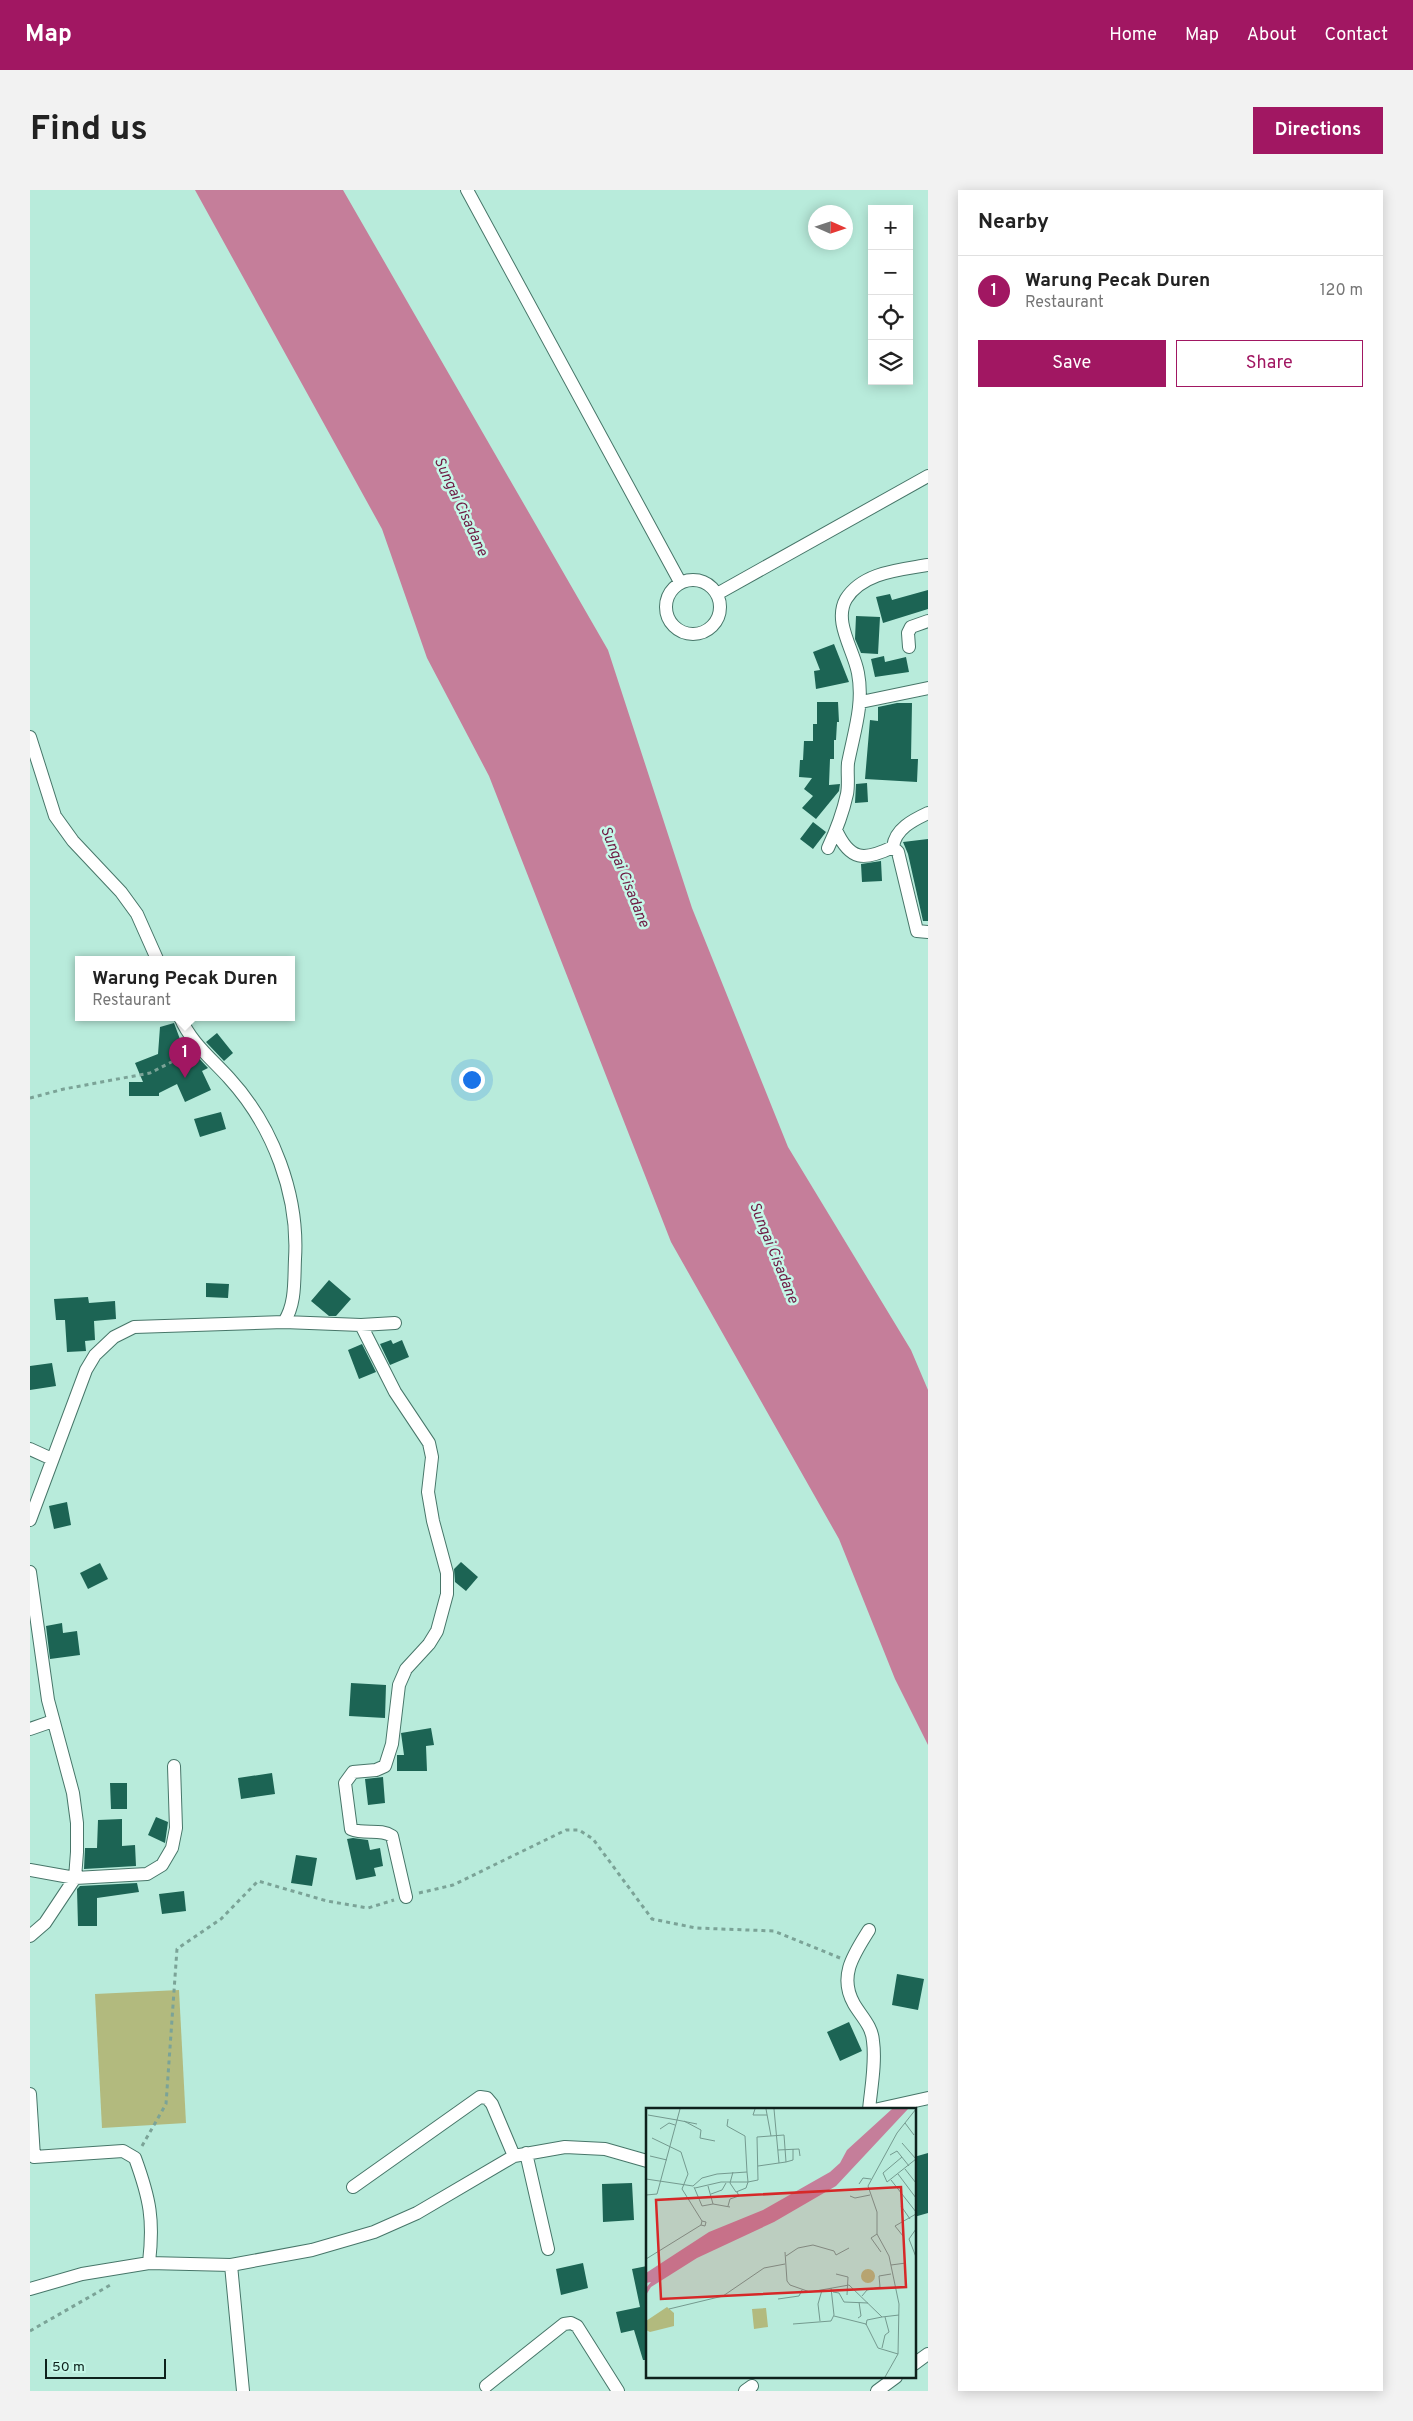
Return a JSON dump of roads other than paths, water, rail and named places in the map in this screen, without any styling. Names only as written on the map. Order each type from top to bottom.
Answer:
[{"type":"street","points":[[467,190],[680,582]]},
{"type":"street","points":[[717,594],[928,476]]},
{"type":"street","points":[[828,848],[836,830],[847,793],[848,766],[861,702],[856,664],[843,627],[842,613],[845,601],[862,582],[880,574],[928,564]]},
{"type":"street","points":[[690,579],[701,580],[717,594],[720,608],[716,622],[705,632],[691,635],[678,630],[668,619],[665,605],[670,592],[680,582],[690,579]]},
{"type":"street","points":[[909,647],[908,633],[911,627],[928,621]]},
{"type":"street","points":[[861,702],[928,688]]},
{"type":"street","points":[[30,737],[55,816],[73,842],[121,892],[137,914],[156,956]]},
{"type":"street","points":[[893,847],[894,838],[898,833],[917,818],[928,813]]},
{"type":"street","points":[[836,830],[844,847],[862,857],[873,856],[893,847]]},
{"type":"street","points":[[893,847],[898,852],[917,931],[928,932]]},
{"type":"street","points":[[182,1021],[198,1048],[230,1079],[265,1128],[288,1184],[296,1241],[292,1301],[290,1313],[284,1322]]},
{"type":"street","points":[[30,1520],[86,1370],[95,1355],[114,1337],[134,1327],[284,1322],[361,1325],[395,1323]]},
{"type":"street","points":[[361,1325],[395,1392],[430,1443],[432,1457],[428,1492],[447,1573],[446,1594],[437,1631],[429,1644],[406,1669],[399,1685],[392,1744],[385,1766],[376,1770],[353,1772],[345,1783],[352,1829],[359,1832],[386,1832],[392,1836],[406,1897]]},
{"type":"street","points":[[30,1449],[52,1459]]},
{"type":"street","points":[[30,1572],[35,1635],[48,1700],[73,1793],[77,1823],[74,1878],[44,1923],[30,1936]]},
{"type":"street","points":[[30,1729],[54,1721]]},
{"type":"street","points":[[30,1870],[74,1878],[146,1874],[162,1865],[172,1848],[176,1828],[174,1766]]},
{"type":"street","points":[[868,1930],[849,1962],[846,1976],[853,2003],[871,2030],[874,2041],[869,2108]]},
{"type":"street","points":[[30,2094],[34,2157],[123,2151],[135,2158],[144,2181],[151,2211],[153,2229],[149,2263]]},
{"type":"street","points":[[353,2187],[480,2097],[486,2098],[492,2104],[520,2154],[548,2249]]},
{"type":"street","points":[[883,2108],[928,2098]]},
{"type":"street","points":[[30,2289],[82,2274],[149,2263],[231,2265],[312,2250],[374,2232],[417,2213],[520,2154],[565,2148],[604,2149],[646,2161]]},
{"type":"street","points":[[231,2265],[243,2391]]},
{"type":"street","points":[[486,2386],[564,2324],[571,2323],[577,2326],[618,2391]]},
{"type":"street","points":[[916,2363],[928,2354]]},
{"type":"street","points":[[877,2391],[895,2378]]},
{"type":"water","name":"Sungai Cisadane","points":[[195,190],[343,190],[608,650],[692,908],[788,1147],[911,1350],[928,1390],[928,1745],[895,1679],[839,1539],[671,1242],[489,776],[427,658],[382,529]]},
{"type":"place","name":"Warung Pecak Duren","points":[[185,1078]]}]
